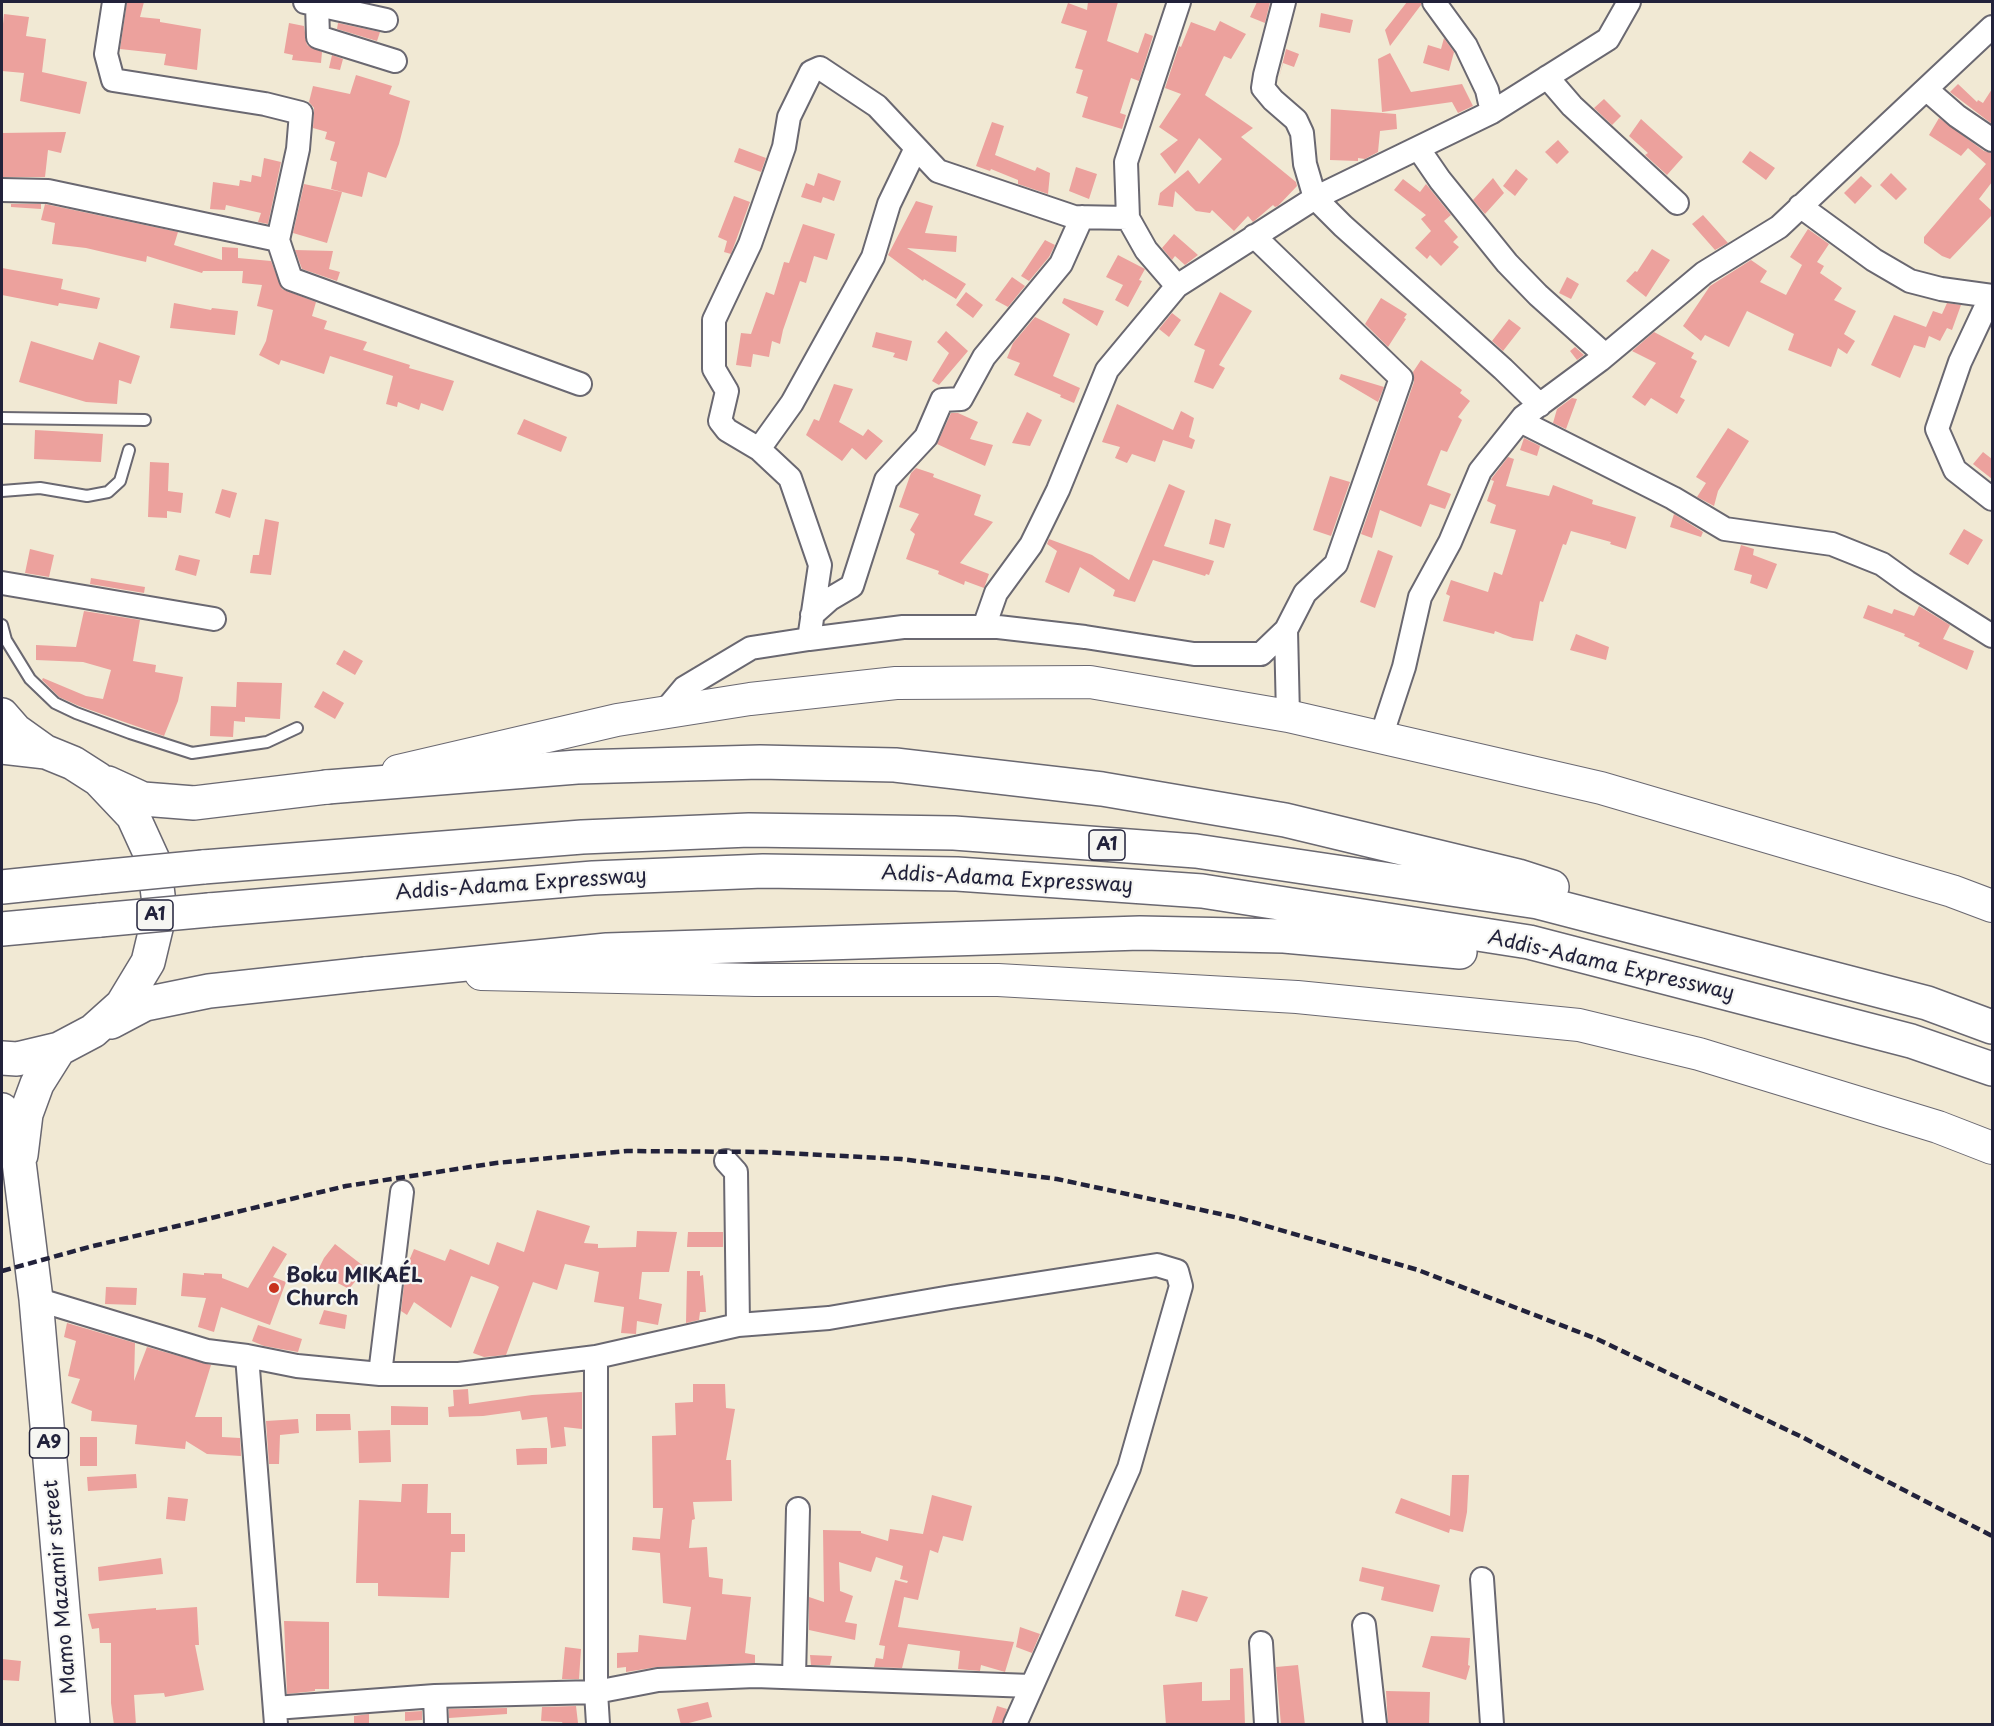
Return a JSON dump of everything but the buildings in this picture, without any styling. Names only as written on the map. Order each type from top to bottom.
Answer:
[{"type":"main road","points":[[2,715],[16,731],[46,752],[73,763],[98,779],[143,799],[194,803],[327,787],[577,767],[760,762],[895,765],[1102,789],[1285,820],[1518,876],[1927,1003]]},
{"type":"main road","points":[[2,747],[46,752]]},
{"type":"main road","points":[[93,1031],[122,1005],[148,962],[160,912],[154,862],[133,816],[98,779]]},
{"type":"main road","name":"Addis-Adama Expressway","points":[[2,887],[203,867],[582,837],[748,830],[954,833],[1196,852],[1538,902],[1927,1003],[1992,1027]]},
{"type":"main road","name":"Addis-Adama Expressway","points":[[2,929],[593,878],[763,871],[957,874],[1202,891],[1529,942],[1911,1041],[1992,1069]]},
{"type":"main road","points":[[2,1058],[17,1059],[59,1049],[145,1004],[198,993],[366,974],[607,950],[1140,933],[1284,936],[1465,952],[1911,1041]]},
{"type":"main road","name":"A9","points":[[20,1162],[26,1114],[37,1084],[59,1049]]},
{"type":"main road","name":"A9","points":[[2,1110],[20,1162]]},
{"type":"main road","name":"Mamo Mazamir street","points":[[20,1162],[36,1299],[73,1725]]},
{"type":"street","points":[[114,2],[106,54],[113,80],[265,104],[301,113],[298,149],[278,240],[291,279],[580,384]]},
{"type":"street","points":[[1178,286],[1146,250],[1128,218],[1125,162],[1179,2]]},
{"type":"street","points":[[1284,2],[1264,75],[1263,88],[1296,120],[1302,133],[1305,164],[1315,198],[1540,405]]},
{"type":"street","points":[[1434,2],[1466,46],[1487,90],[1492,112]]},
{"type":"street","points":[[984,627],[996,593],[1031,545],[1058,490],[1107,370],[1178,286],[1315,198],[1492,112],[1608,39],[1629,2]]},
{"type":"street","points":[[386,20],[311,3],[318,38],[395,61]]},
{"type":"street","points":[[1381,737],[1404,667],[1420,597],[1450,542],[1480,471],[1520,422],[1704,273],[1779,226],[1926,89],[1990,34]]},
{"type":"street","points":[[809,639],[820,565],[790,478],[759,449],[727,430],[720,421],[727,391],[714,369],[714,320],[750,244],[784,147],[789,117],[811,72],[820,68],[877,106],[938,171],[1074,217],[1128,218]]},
{"type":"street","points":[[1547,77],[1572,106],[1677,203]]},
{"type":"street","points":[[1926,89],[1957,116],[1992,140]]},
{"type":"street","points":[[759,449],[792,403],[873,257],[889,204],[916,148]]},
{"type":"street","points":[[1418,148],[1440,180],[1507,263],[1538,296],[1605,355]]},
{"type":"street","points":[[2,190],[48,191],[278,240]]},
{"type":"street","points":[[1800,206],[1874,260],[1910,281],[1941,289],[1992,296],[1960,363],[1937,429],[1955,470],[1992,499]]},
{"type":"street","points":[[812,615],[830,599],[852,586],[886,480],[926,436],[942,400],[961,399],[984,357],[1061,264],[1082,217]]},
{"type":"street","points":[[663,713],[684,688],[751,648],[903,627],[984,627],[1085,637],[1194,654],[1261,654],[1286,630],[1305,593],[1336,564],[1401,378],[1254,236]]},
{"type":"street","points":[[1520,422],[1673,498],[1725,529],[1832,544],[1882,564],[1992,636]]},
{"type":"street","points":[[2,583],[214,618]]},
{"type":"street","points":[[1286,630],[1288,716]]},
{"type":"street","points":[[327,787],[617,720],[750,699],[896,682],[1090,682],[1288,716],[1601,788],[1952,891],[1992,906]]},
{"type":"street","points":[[366,974],[488,974],[755,980],[998,980],[1297,997],[1580,1024],[1699,1054],[1938,1127],[1992,1148]]},
{"type":"street","points":[[726,1161],[736,1172],[738,1325]]},
{"type":"street","points":[[380,1374],[402,1192]]},
{"type":"street","points":[[36,1299],[207,1351],[297,1366],[380,1374],[459,1374],[596,1356],[738,1325],[829,1318],[1157,1265],[1177,1271],[1181,1286],[1129,1468],[1015,1725]]},
{"type":"street","points":[[247,1356],[275,1717],[435,1696],[596,1692],[658,1680],[755,1676],[1031,1686]]},
{"type":"street","points":[[596,1356],[596,1692],[598,1725]]},
{"type":"street","points":[[794,1677],[798,1509]]},
{"type":"street","points":[[1482,1579],[1492,1725]]},
{"type":"street","points":[[1364,1625],[1375,1725]]},
{"type":"street","points":[[1261,1642],[1266,1725]]},
{"type":"street","points":[[435,1696],[436,1725]]},
{"type":"lane","points":[[2,418],[145,420]]},
{"type":"lane","points":[[2,491],[40,488],[87,496],[108,492],[120,481],[129,450]]},
{"type":"lane","points":[[2,625],[6,640],[30,679],[55,703],[76,714],[130,733],[192,753],[267,742],[297,728]]},
{"type":"railway","points":[[2,1271],[89,1247],[346,1186],[496,1163],[627,1151],[764,1152],[901,1159],[1057,1179],[1239,1218],[1418,1270],[1597,1339],[1804,1438],[1992,1536]]},
{"type":"place","name":"Boku MIKAÉL Church","points":[[274,1288]]}]
